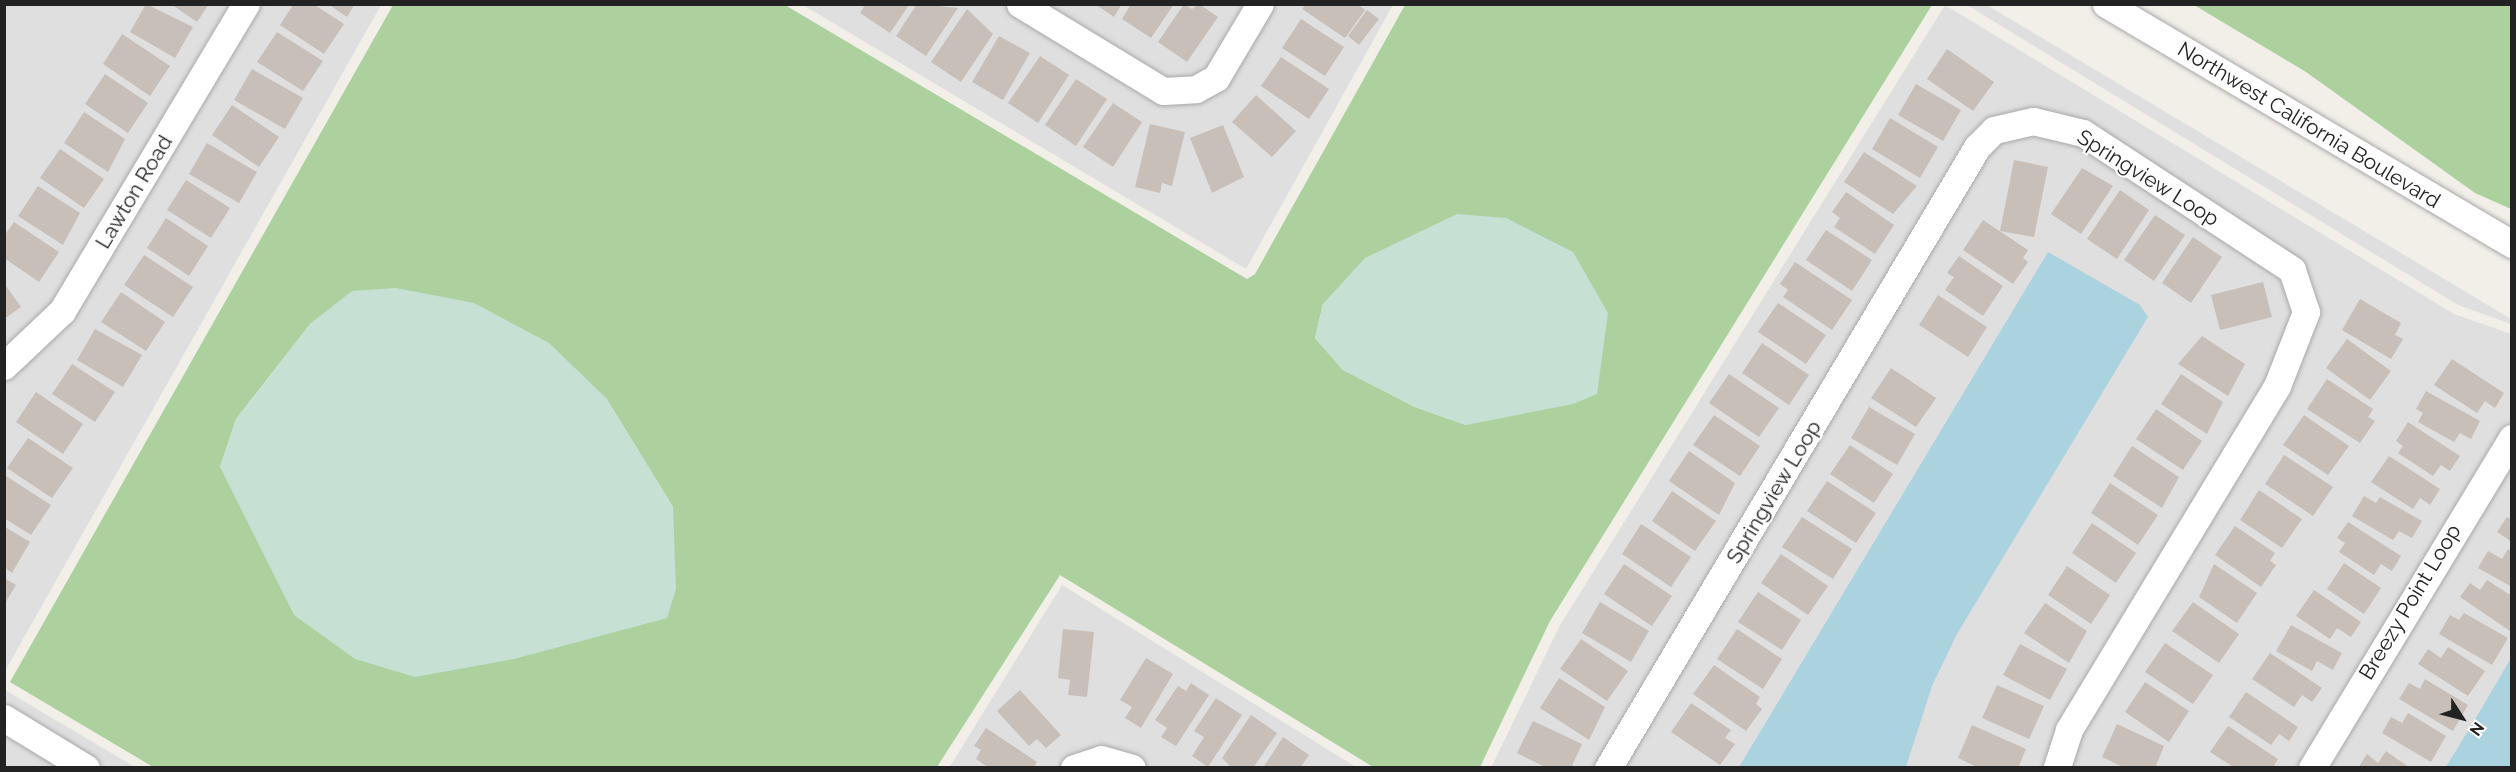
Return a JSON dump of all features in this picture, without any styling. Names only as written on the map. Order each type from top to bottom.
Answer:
[{"type":"street","name":"Lawton Road","points":[[4,366],[41,337],[62,311],[246,4]]},
{"type":"street","points":[[1020,4],[1163,91],[1196,89],[1216,78],[1260,4]]},
{"type":"street","name":"Northwest California Boulevard","points":[[2106,4],[2511,244]]},
{"type":"street","name":"Springview Loop","points":[[1608,768],[1977,147],[1994,130],[2033,121],[2083,132],[2292,270],[2306,312],[2277,386],[2069,730],[2057,768]]},
{"type":"street","name":"Breezy Point Loop","points":[[2312,768],[2511,438]]},
{"type":"street","points":[[4,718],[57,760],[86,768]]},
{"type":"street","points":[[1074,768],[1101,759],[1132,768]]},
{"type":"shaded area","points":[[5,5],[381,5],[5,671]]},
{"type":"shaded area","points":[[803,5],[1393,5],[1246,269]]},
{"type":"shaded area","points":[[1945,5],[2454,314],[2511,334],[2511,767],[1491,768],[1559,627]]},
{"type":"shaded area","points":[[1967,5],[1987,5],[2511,319],[2511,324],[2458,305]]},
{"type":"shaded area","points":[[1062,585],[1356,767],[949,768]]},
{"type":"shaded area","points":[[5,690],[135,767],[5,767]]},
{"type":"green space","points":[[393,5],[785,5],[1247,279],[1255,274],[1405,5],[1932,5],[1550,621],[1480,767],[1373,767],[1060,575],[937,767],[153,767],[10,682]],"holes":[[[1323,304],[1466,425],[1415,407],[1343,370],[1315,338]],[[311,323],[606,398],[673,507],[220,467],[236,419]]]},
{"type":"green space","points":[[2194,5],[2511,5],[2511,209],[2475,193],[2306,72]]},
{"type":"green space","points":[[1457,214],[1506,218],[1573,252],[1608,313],[1597,394],[1573,404],[1466,425],[1415,407],[1343,370],[1315,338],[1323,304],[1365,258]]},
{"type":"green space","points":[[396,288],[474,303],[549,343],[606,398],[673,507],[676,589],[667,618],[514,659],[415,677],[355,659],[294,615],[220,467],[236,419],[311,323],[352,291]]},
{"type":"water","points":[[2048,252],[2140,305],[2148,317],[1957,634],[1932,686],[1906,767],[1739,767]]},
{"type":"water","points":[[2511,658],[2511,767],[2446,767],[2483,706]]},
{"type":"building","points":[[146,4],[193,27],[175,58],[130,32]]},
{"type":"building","points":[[171,4],[209,4],[197,22]]},
{"type":"building","points":[[328,4],[355,4],[347,17]]},
{"type":"building","points":[[917,4],[958,8],[926,56],[896,36]]},
{"type":"building","points":[[1095,4],[1122,4],[1114,17]]},
{"type":"building","points":[[1131,4],[1174,4],[1151,38],[1122,19]]},
{"type":"building","points":[[1184,4],[1192,9],[1199,4],[1218,17],[1187,62],[1158,42]]},
{"type":"building","points":[[1306,4],[1358,4],[1365,10],[1345,38],[1302,9]]},
{"type":"building","points":[[293,5],[315,5],[344,24],[324,54],[280,25]]},
{"type":"building","points":[[865,5],[909,5],[890,33],[860,13]]},
{"type":"building","points":[[967,9],[993,34],[961,82],[931,62]]},
{"type":"building","points":[[1367,10],[1379,19],[1359,45],[1348,36]]},
{"type":"building","points":[[1301,19],[1344,47],[1325,76],[1282,48]]},
{"type":"building","points":[[277,32],[323,61],[303,91],[257,62]]},
{"type":"building","points":[[122,34],[170,66],[150,96],[103,64]]},
{"type":"building","points":[[999,36],[1030,53],[1003,100],[972,82]]},
{"type":"building","points":[[1947,49],[1994,82],[1973,111],[1927,79]]},
{"type":"building","points":[[1040,56],[1069,75],[1038,123],[1008,103]]},
{"type":"building","points":[[1281,57],[1329,89],[1309,119],[1261,86]]},
{"type":"building","points":[[252,69],[303,98],[285,129],[234,100]]},
{"type":"building","points":[[105,74],[148,103],[128,133],[85,104]]},
{"type":"building","points":[[1076,79],[1107,99],[1076,146],[1045,125]]},
{"type":"building","points":[[1916,84],[1961,110],[1943,141],[1898,115]]},
{"type":"building","points":[[1256,95],[1296,131],[1272,157],[1232,122]]},
{"type":"building","points":[[1113,103],[1142,122],[1113,167],[1083,147]]},
{"type":"building","points":[[232,105],[279,137],[259,167],[212,135]]},
{"type":"building","points":[[84,112],[125,139],[108,172],[64,143]]},
{"type":"building","points":[[1890,118],[1938,147],[1920,178],[1872,149]]},
{"type":"building","points":[[1150,124],[1185,132],[1172,186],[1162,183],[1160,193],[1135,187]]},
{"type":"building","points":[[1223,125],[1244,177],[1212,193],[1190,138]]},
{"type":"building","points":[[207,143],[257,172],[239,203],[189,174]]},
{"type":"building","points":[[60,149],[104,179],[84,208],[40,178]]},
{"type":"building","points":[[1864,152],[1917,186],[1893,214],[1844,182]]},
{"type":"building","points":[[2014,160],[2048,167],[2034,237],[2000,231]]},
{"type":"building","points":[[2082,168],[2113,186],[2081,234],[2051,214]]},
{"type":"building","points":[[186,180],[230,208],[211,238],[167,210]]},
{"type":"building","points":[[38,186],[80,213],[63,245],[18,216]]},
{"type":"building","points":[[2120,190],[2149,210],[2117,259],[2087,239]]},
{"type":"building","points":[[1846,192],[1894,225],[1875,254],[1834,227],[1840,218],[1832,212]]},
{"type":"building","points":[[2155,215],[2185,235],[2154,281],[2124,260]]},
{"type":"building","points":[[166,218],[208,246],[189,276],[147,248]]},
{"type":"building","points":[[1983,220],[2028,250],[2023,258],[2028,262],[2013,284],[1963,250]]},
{"type":"building","points":[[14,222],[59,252],[39,282],[4,258],[4,236]]},
{"type":"building","points":[[1826,230],[1872,260],[1852,291],[1806,260]]},
{"type":"building","points":[[2193,237],[2222,257],[2191,303],[2162,283]]},
{"type":"building","points":[[144,255],[193,287],[173,317],[124,285]]},
{"type":"building","points":[[1959,256],[2003,286],[1983,316],[1945,290],[1954,277],[1947,273]]},
{"type":"building","points":[[1795,262],[1852,300],[1832,330],[1783,297],[1788,290],[1780,284]]},
{"type":"building","points":[[2263,282],[2272,317],[2220,330],[2211,295]]},
{"type":"building","points":[[4,283],[21,307],[4,319]]},
{"type":"building","points":[[121,292],[165,322],[146,351],[101,322]]},
{"type":"building","points":[[1938,295],[1987,327],[1968,357],[1919,325]]},
{"type":"building","points":[[2360,299],[2401,323],[2395,335],[2403,339],[2391,359],[2342,330]]},
{"type":"building","points":[[1778,303],[1826,335],[1806,364],[1758,332]]},
{"type":"building","points":[[95,329],[142,355],[123,387],[77,360]]},
{"type":"building","points":[[2202,336],[2245,364],[2228,396],[2178,364]]},
{"type":"building","points":[[2347,339],[2391,371],[2370,400],[2326,368]]},
{"type":"building","points":[[1762,343],[1809,375],[1789,405],[1742,373]]},
{"type":"building","points":[[2452,359],[2504,393],[2495,408],[2485,401],[2477,413],[2434,385]]},
{"type":"building","points":[[72,364],[115,392],[95,422],[52,394]]},
{"type":"building","points":[[1891,368],[1936,398],[1916,427],[1871,398]]},
{"type":"building","points":[[1729,374],[1779,408],[1759,437],[1709,403]]},
{"type":"building","points":[[2181,374],[2223,402],[2207,434],[2161,404]]},
{"type":"building","points":[[2327,379],[2373,409],[2368,417],[2375,421],[2360,443],[2307,409]]},
{"type":"building","points":[[2426,391],[2480,421],[2471,439],[2460,433],[2454,442],[2418,422],[2423,413],[2416,409]]},
{"type":"building","points":[[36,392],[83,424],[63,454],[16,422]]},
{"type":"building","points":[[1869,407],[1915,434],[1897,465],[1851,438]]},
{"type":"building","points":[[2156,409],[2202,441],[2183,470],[2136,439]]},
{"type":"building","points":[[1714,415],[1760,446],[1740,476],[1693,445]]},
{"type":"building","points":[[2304,415],[2349,446],[2328,475],[2283,445]]},
{"type":"building","points":[[2408,422],[2460,456],[2450,471],[2441,465],[2433,476],[2398,453],[2403,446],[2396,441]]},
{"type":"building","points":[[28,438],[73,468],[52,498],[7,468]]},
{"type":"building","points":[[1850,445],[1893,474],[1874,503],[1830,474]]},
{"type":"building","points":[[2132,446],[2179,477],[2162,508],[2113,476]]},
{"type":"building","points":[[1689,451],[1735,483],[1719,515],[1669,481]]},
{"type":"building","points":[[2284,455],[2333,487],[2313,516],[2265,484]]},
{"type":"building","points":[[2389,456],[2440,489],[2430,505],[2420,498],[2413,509],[2371,482]]},
{"type":"building","points":[[6,476],[51,505],[31,535],[4,518]]},
{"type":"building","points":[[1827,481],[1876,513],[1856,543],[1807,511]]},
{"type":"building","points":[[2110,483],[2158,515],[2138,545],[2091,513]]},
{"type":"building","points":[[2259,490],[2302,519],[2282,548],[2240,520]]},
{"type":"building","points":[[1672,491],[1716,521],[1695,551],[1652,521]]},
{"type":"building","points":[[2364,496],[2376,503],[2380,497],[2422,521],[2412,538],[2399,531],[2393,540],[2352,516]]},
{"type":"building","points":[[1802,517],[1852,549],[1833,579],[1782,547]]},
{"type":"building","points":[[2507,517],[2512,520],[2512,542],[2497,532]]},
{"type":"building","points":[[2348,522],[2401,556],[2392,571],[2381,564],[2374,575],[2339,552],[2345,543],[2337,538]]},
{"type":"building","points":[[2092,523],[2136,553],[2116,583],[2072,553]]},
{"type":"building","points":[[1641,524],[1691,557],[1671,587],[1622,554]]},
{"type":"building","points":[[2235,526],[2275,553],[2270,561],[2276,565],[2261,587],[2215,555]]},
{"type":"building","points":[[5,527],[30,542],[12,573],[5,568]]},
{"type":"building","points":[[2508,549],[2512,552],[2512,587],[2478,568],[2488,551],[2502,559]]},
{"type":"building","points":[[1781,554],[1828,586],[1808,615],[1761,583]]},
{"type":"building","points":[[2344,563],[2381,588],[2364,614],[2327,589]]},
{"type":"building","points":[[1624,564],[1672,596],[1652,626],[1604,594]]},
{"type":"building","points":[[2214,564],[2257,593],[2237,623],[2199,597]]},
{"type":"building","points":[[2067,566],[2110,595],[2091,624],[2048,595]]},
{"type":"building","points":[[4,578],[16,585],[4,605]]},
{"type":"building","points":[[2487,580],[2512,596],[2510,631],[2460,597],[2470,583],[2480,590]]},
{"type":"building","points":[[2314,590],[2361,622],[2351,637],[2337,628],[2330,639],[2296,616]]},
{"type":"building","points":[[1758,592],[1801,620],[1782,650],[1738,622]]},
{"type":"building","points":[[1600,602],[1649,631],[1631,662],[1582,633]]},
{"type":"building","points":[[2193,602],[2239,634],[2219,663],[2172,631]]},
{"type":"building","points":[[2045,603],[2087,631],[2069,663],[2024,633]]},
{"type":"building","points":[[2464,613],[2508,638],[2492,665],[2439,634],[2450,615],[2459,620]]},
{"type":"building","points":[[2291,625],[2342,653],[2333,670],[2317,661],[2312,671],[2276,651]]},
{"type":"building","points":[[1063,629],[1094,632],[1087,697],[1068,695],[1070,680],[1058,678]]},
{"type":"building","points":[[1737,629],[1782,659],[1763,689],[1717,659]]},
{"type":"building","points":[[1581,639],[1628,671],[1607,701],[1560,669]]},
{"type":"building","points":[[2165,643],[2213,675],[2193,704],[2145,672]]},
{"type":"building","points":[[2020,644],[2067,669],[2050,700],[2003,675]]},
{"type":"building","points":[[2448,647],[2485,671],[2468,696],[2418,664],[2428,649],[2441,658]]},
{"type":"building","points":[[2270,653],[2322,688],[2312,702],[2302,695],[2294,707],[2252,679]]},
{"type":"building","points":[[1146,658],[1173,674],[1141,728],[1125,718],[1132,707],[1120,700]]},
{"type":"building","points":[[1714,665],[1760,697],[1756,704],[1762,709],[1746,731],[1693,694]]},
{"type":"building","points":[[1559,678],[1605,707],[1589,740],[1540,708]]},
{"type":"building","points":[[2425,679],[2468,705],[2453,731],[2399,699],[2409,683],[2420,689]]},
{"type":"building","points":[[2145,682],[2189,711],[2169,742],[2125,712]]},
{"type":"building","points":[[1191,683],[1209,695],[1176,746],[1161,737],[1167,728],[1155,720],[1178,686],[1186,691]]},
{"type":"building","points":[[1997,685],[2044,706],[2029,739],[1982,718]]},
{"type":"building","points":[[1020,690],[1061,735],[1046,748],[1037,739],[1029,746],[997,711]]},
{"type":"building","points":[[2246,692],[2298,727],[2289,741],[2279,734],[2271,745],[2229,717]]},
{"type":"building","points":[[1216,698],[1242,715],[1208,767],[1192,756],[1204,737],[1194,731]]},
{"type":"building","points":[[1691,703],[1731,730],[1725,738],[1735,744],[1720,765],[1671,732]]},
{"type":"building","points":[[2408,713],[2446,736],[2431,762],[2382,733],[2391,717],[2402,723]]},
{"type":"building","points":[[1251,715],[1277,733],[1253,768],[1232,768],[1222,758]]},
{"type":"building","points":[[1533,721],[1582,744],[1571,768],[1547,768],[1517,753]]},
{"type":"building","points":[[2117,724],[2164,746],[2155,768],[2125,768],[2102,757]]},
{"type":"building","points":[[1972,725],[2026,749],[2018,768],[1979,768],[1958,758]]},
{"type":"building","points":[[2228,726],[2278,759],[2273,768],[2235,768],[2210,752]]},
{"type":"building","points":[[986,728],[1037,762],[1033,768],[989,768],[976,759],[981,750],[974,746]]},
{"type":"building","points":[[1283,737],[1309,755],[1300,768],[1263,768]]},
{"type":"building","points":[[2386,751],[2410,768],[2358,768],[2367,754],[2378,763]]}]
